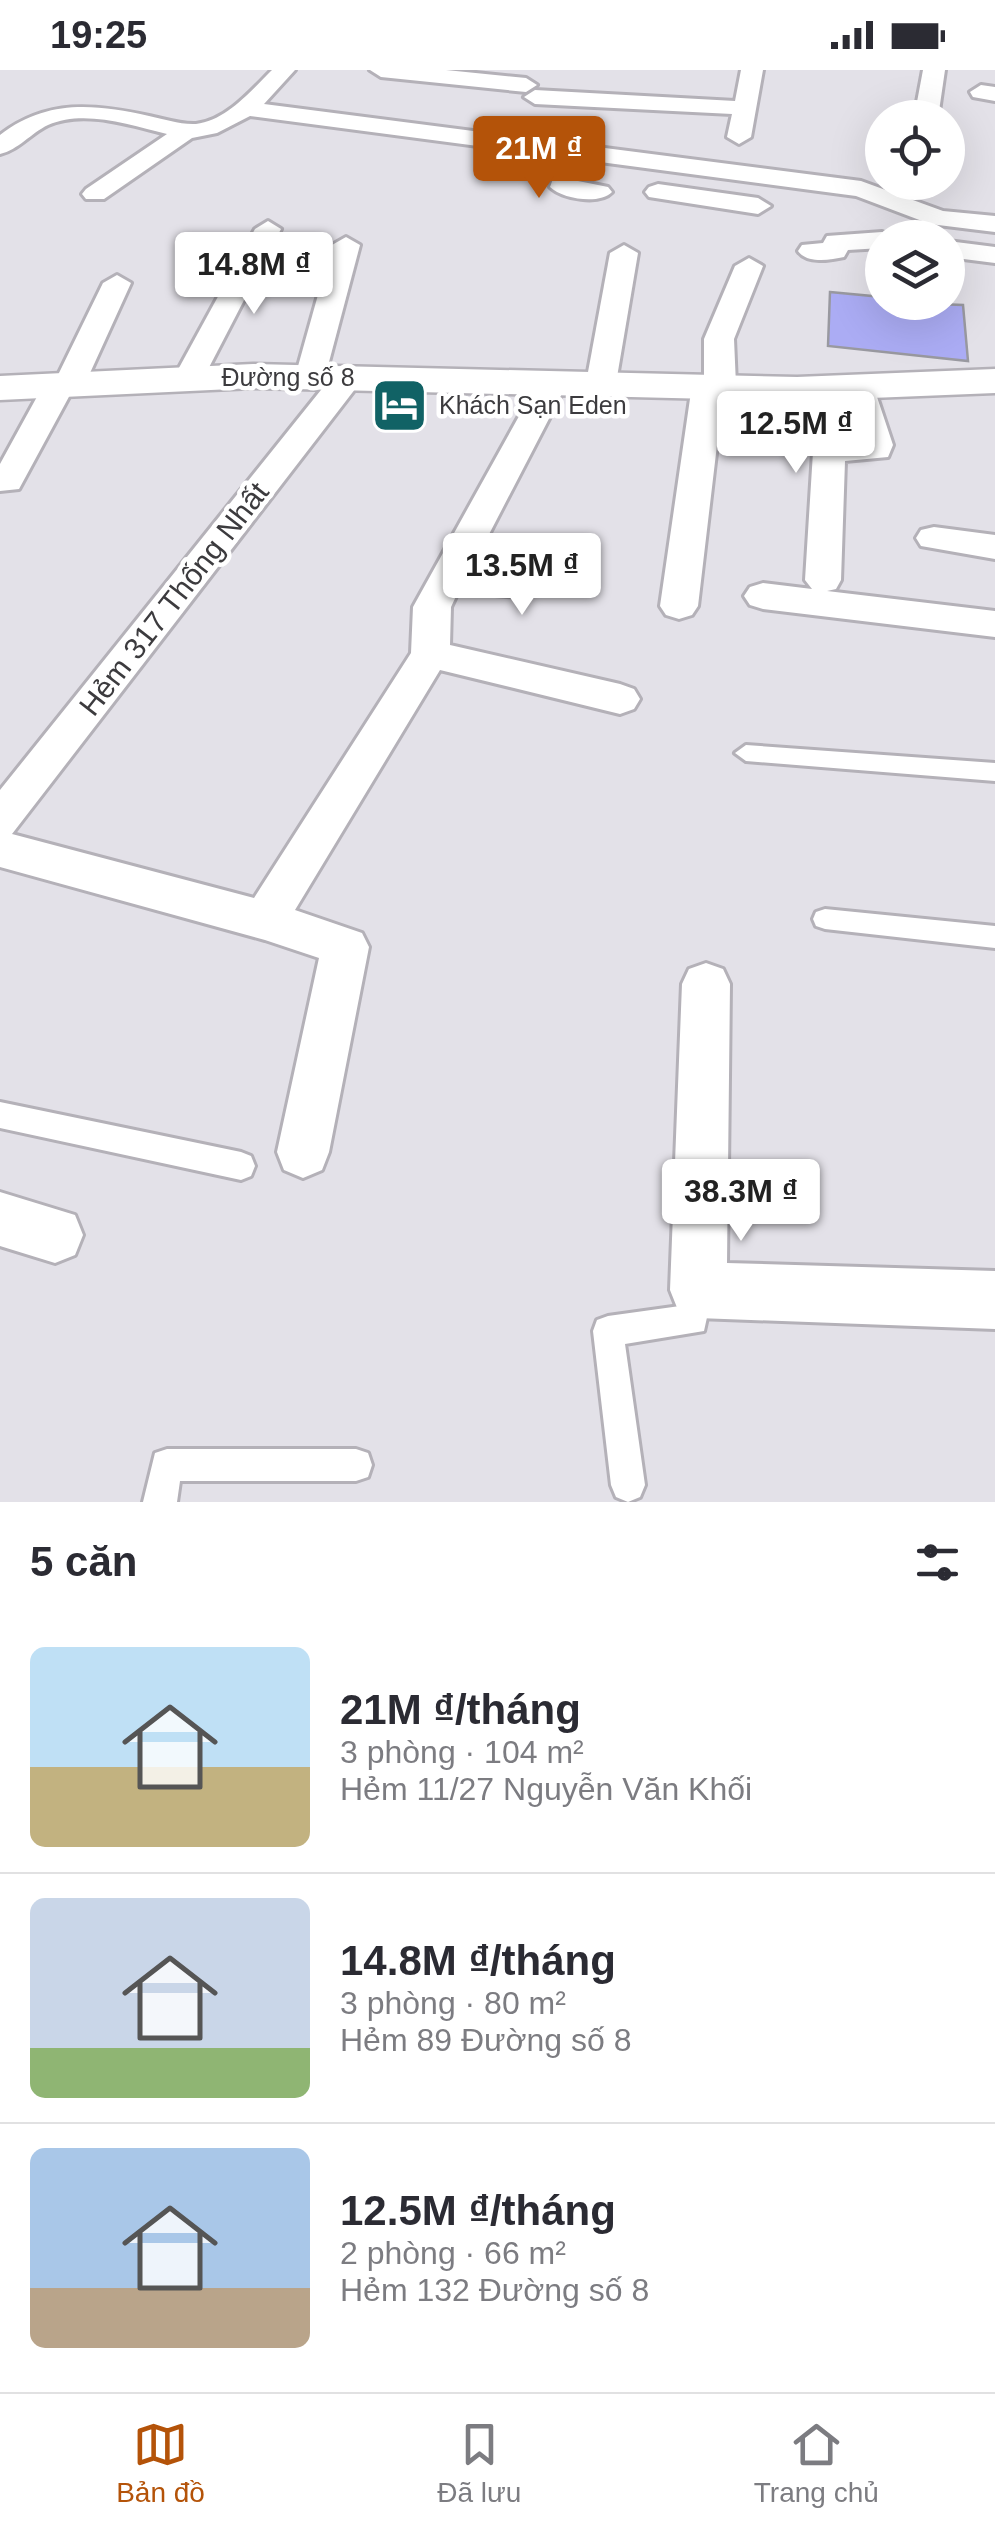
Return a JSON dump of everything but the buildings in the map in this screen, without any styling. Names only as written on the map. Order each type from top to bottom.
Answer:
[{"type":"street","points":[[0,147],[11,126],[82,109],[187,131],[214,126],[244,108],[284,70]]},
{"type":"street","points":[[381,70],[531,91],[744,108]]},
{"type":"street","points":[[716,199],[734,164],[752,70]]},
{"type":"street","points":[[929,100],[934,70]]},
{"type":"street","points":[[321,121],[341,100]]},
{"type":"street","points":[[374,128],[396,102]]},
{"type":"street","points":[[244,108],[374,128],[734,164],[861,189],[926,214],[995,224]]},
{"type":"street","points":[[521,144],[533,122],[554,121],[559,112]]},
{"type":"street","points":[[95,194],[187,131]]},
{"type":"street","points":[[576,150],[563,186],[600,192]]},
{"type":"street","points":[[658,192],[758,206]]},
{"type":"street","points":[[188,377],[268,229]]},
{"type":"street","points":[[812,251],[827,254],[834,251],[837,242],[865,240]]},
{"type":"street","points":[[329,377],[346,245]]},
{"type":"street","points":[[965,251],[995,256]]},
{"type":"street","points":[[601,383],[624,253]]},
{"type":"street","points":[[680,606],[719,340],[749,266]]},
{"type":"street","points":[[7,482],[117,283]]},
{"type":"street","name":"Đường số 8","points":[[0,388],[188,377],[858,388],[995,381]]},
{"type":"street","name":"Hẻm 317 Thống Nhất","points":[[7,800],[329,377]]},
{"type":"street","points":[[265,920],[430,654],[432,607],[553,382]]},
{"type":"street","points":[[823,580],[829,452],[867,453],[876,450],[877,445],[858,388]]},
{"type":"street","points":[[934,538],[995,546]]},
{"type":"street","points":[[447,578],[520,584],[529,550]]},
{"type":"street","points":[[762,596],[995,624]]},
{"type":"street","points":[[430,654],[620,699]]},
{"type":"street","points":[[0,849],[265,920],[346,948],[303,1152]]},
{"type":"street","points":[[706,984],[698,1290],[995,1300]]},
{"type":"street","points":[[0,1219],[55,1235]]},
{"type":"lane","points":[[746,753],[995,772]]},
{"type":"lane","points":[[824,919],[995,938]]},
{"type":"lane","points":[[0,1115],[241,1166]]},
{"type":"lane","points":[[628,1485],[608,1332],[692,1320],[698,1290]]},
{"type":"lane","points":[[160,1502],[168,1465],[356,1465]]},
{"type":"place","name":"Khách Sạn Eden","points":[[400,405]]}]
